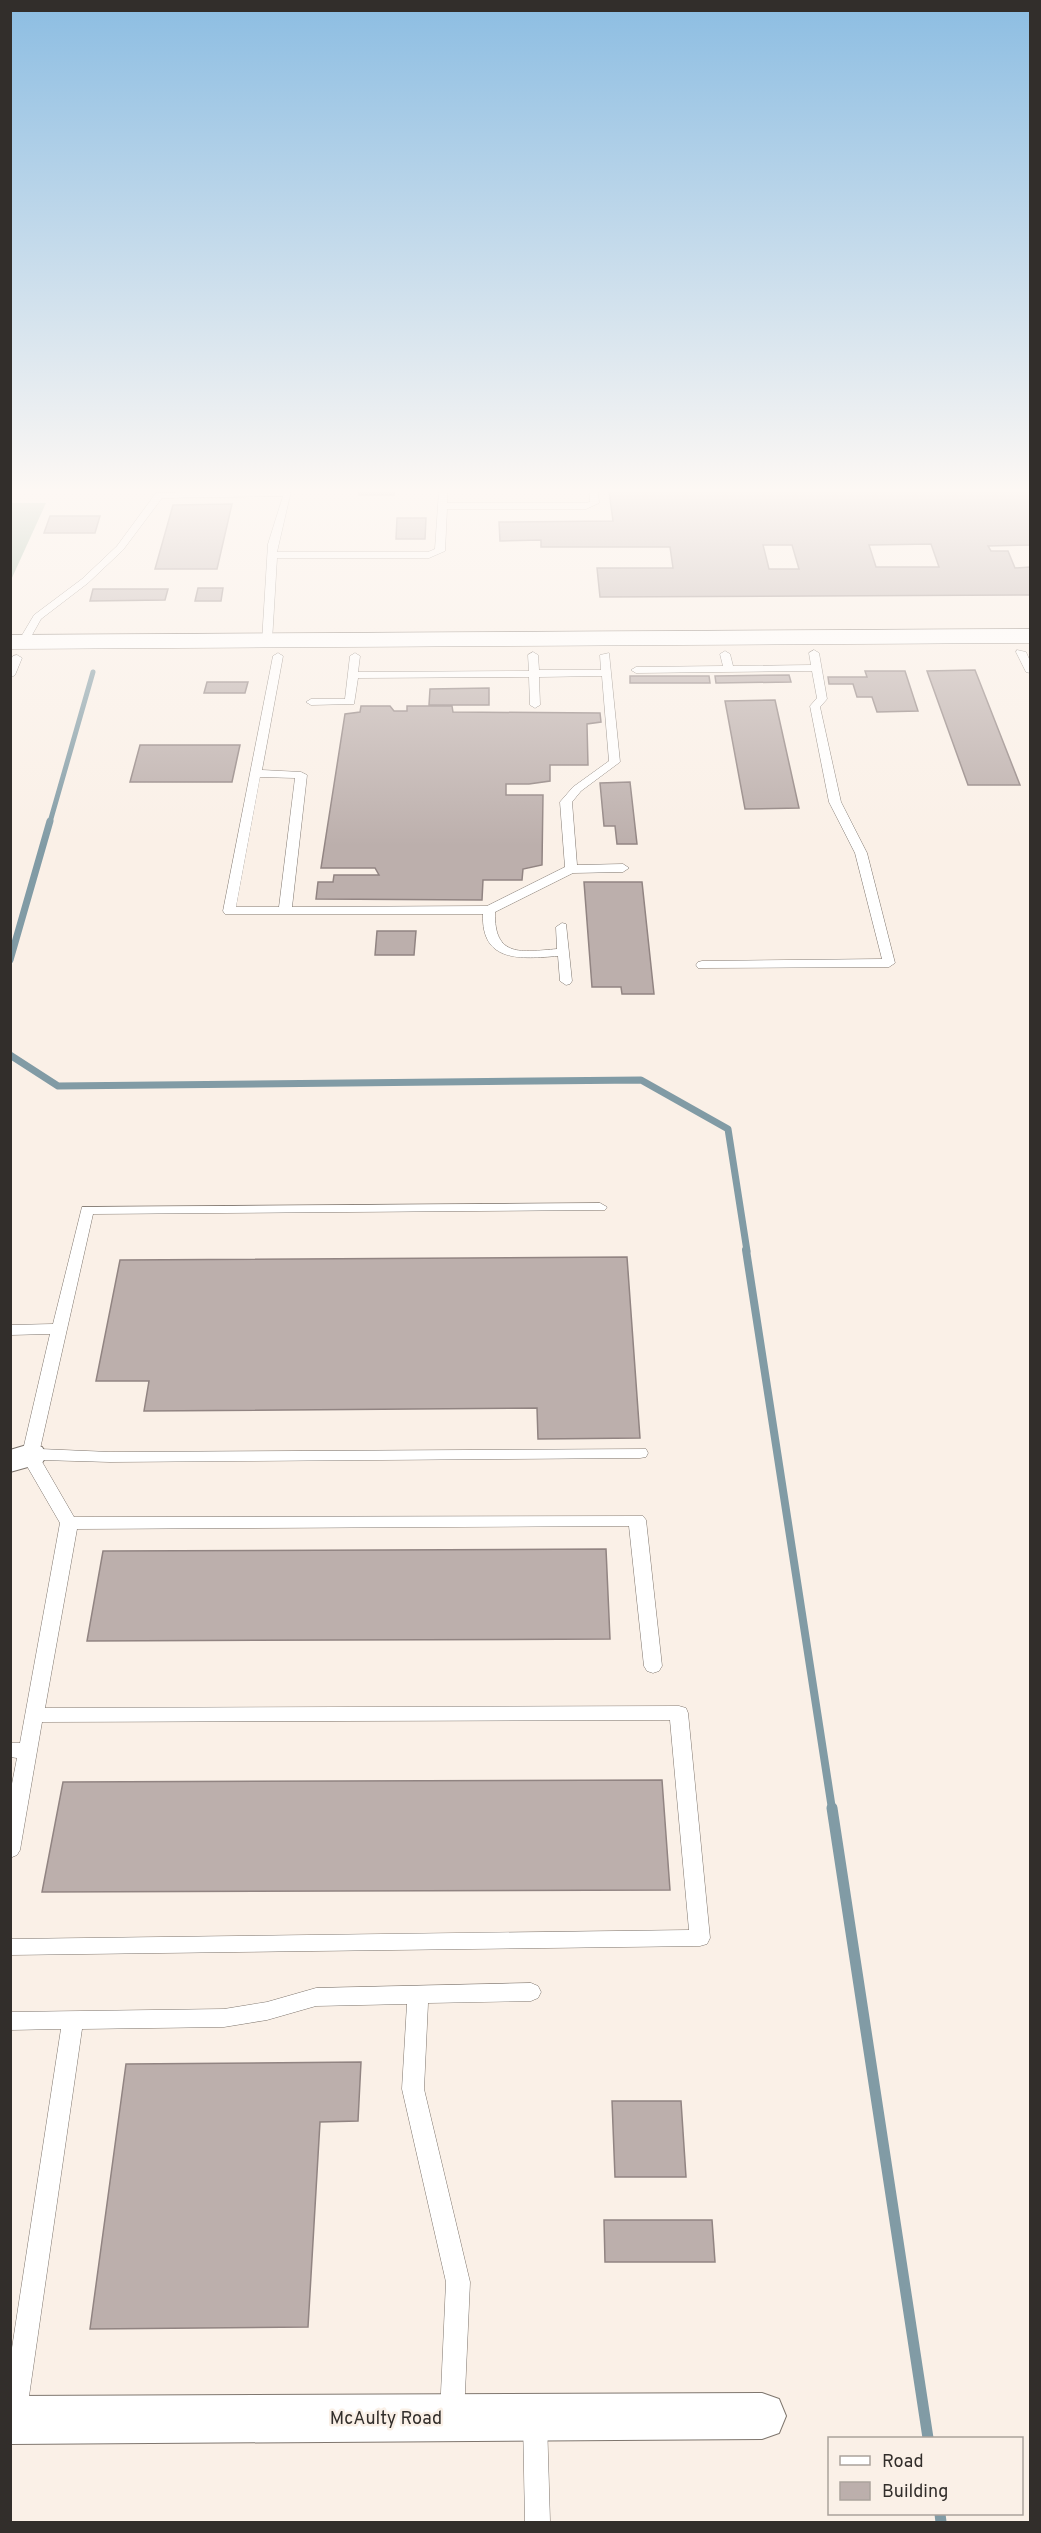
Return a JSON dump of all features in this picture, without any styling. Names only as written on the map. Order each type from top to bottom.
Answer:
[{"type":"main road","points":[[14,655],[272,648],[727,661],[813,653]]},
{"type":"main road","points":[[272,648],[354,665],[533,665],[606,656],[1028,653]]},
{"type":"street","name":"McAulty Road","points":[[12,2420],[762,2416]]},
{"type":"lane","points":[[14,655],[37,617],[47,609]]},
{"type":"lane","points":[[272,609],[272,648],[256,773],[229,911],[489,910],[571,869],[623,868]]},
{"type":"lane","points":[[702,965],[889,963],[861,853],[836,802],[815,706],[822,699],[813,653]]},
{"type":"lane","points":[[571,869],[566,802],[577,789],[615,762],[606,656]]},
{"type":"lane","points":[[636,670],[727,661]]},
{"type":"lane","points":[[311,702],[350,702],[354,665]]},
{"type":"lane","points":[[533,665],[535,705]]},
{"type":"lane","points":[[256,773],[302,775],[285,911]]},
{"type":"lane","points":[[489,910],[490,935],[494,944],[505,951],[564,952]]},
{"type":"lane","points":[[562,927],[566,981]]},
{"type":"lane","points":[[17,1455],[60,1329],[87,1210],[600,1207]]},
{"type":"lane","points":[[10,1330],[60,1329]]},
{"type":"lane","points":[[17,1455],[110,1458],[640,1453]]},
{"type":"lane","points":[[10,1851],[20,1751],[36,1715],[69,1523],[17,1455]]},
{"type":"lane","points":[[69,1523],[637,1520],[653,1666]]},
{"type":"lane","points":[[10,1947],[700,1938],[679,1713],[36,1715]]},
{"type":"lane","points":[[10,2021],[224,2018],[267,2011],[316,1997],[531,1992]]},
{"type":"lane","points":[[418,1994],[413,2090],[458,2282],[452,2418]]},
{"type":"lane","points":[[12,2420],[73,2020]]},
{"type":"lane","points":[[535,2417],[538,2523]]},
{"type":"building","points":[[975,670],[1020,785],[968,785],[927,671]]},
{"type":"building","points":[[865,671],[905,671],[918,711],[877,712],[872,697],[857,697],[853,684],[829,684],[828,677],[867,677]]},
{"type":"building","points":[[789,675],[791,682],[716,683],[715,676]]},
{"type":"building","points":[[630,676],[709,676],[710,683],[630,683]]},
{"type":"building","points":[[207,682],[248,682],[245,693],[204,693]]},
{"type":"building","points":[[489,688],[489,705],[429,705],[430,689]]},
{"type":"building","points":[[775,700],[799,808],[745,809],[725,701]]},
{"type":"building","points":[[361,706],[390,706],[394,711],[407,711],[407,706],[452,706],[453,712],[600,713],[601,722],[587,724],[588,765],[550,765],[550,781],[506,784],[506,795],[543,795],[542,865],[523,869],[522,880],[483,880],[482,900],[316,899],[318,882],[333,882],[334,875],[379,875],[375,868],[321,868],[345,714],[360,712]]},
{"type":"building","points":[[140,745],[240,745],[232,782],[130,782]]},
{"type":"building","points":[[630,782],[637,844],[617,844],[615,826],[604,826],[600,783]]},
{"type":"building","points":[[584,882],[642,882],[654,994],[622,994],[621,987],[592,987]]},
{"type":"building","points":[[377,931],[416,931],[414,955],[375,955]]},
{"type":"building","points":[[627,1257],[640,1438],[538,1439],[537,1408],[144,1411],[149,1381],[96,1381],[120,1260]]},
{"type":"building","points":[[606,1549],[610,1639],[87,1641],[103,1551]]},
{"type":"building","points":[[662,1780],[670,1890],[42,1892],[63,1782]]},
{"type":"building","points":[[361,2062],[358,2121],[320,2122],[308,2327],[90,2329],[126,2064]]},
{"type":"building","points":[[612,2101],[681,2101],[686,2177],[615,2177]]},
{"type":"building","points":[[604,2220],[712,2220],[715,2262],[605,2262]]},
{"type":"waterway","points":[[50,822],[93,672]]},
{"type":"waterway","points":[[10,960],[50,821]]},
{"type":"waterway","points":[[10,1055],[58,1086],[641,1080],[728,1129],[747,1251]]},
{"type":"waterway","points":[[746,1250],[832,1809]]},
{"type":"waterway","points":[[832,1808],[928,2437]]},
{"type":"waterway","points":[[940,2515],[941,2522]]}]
